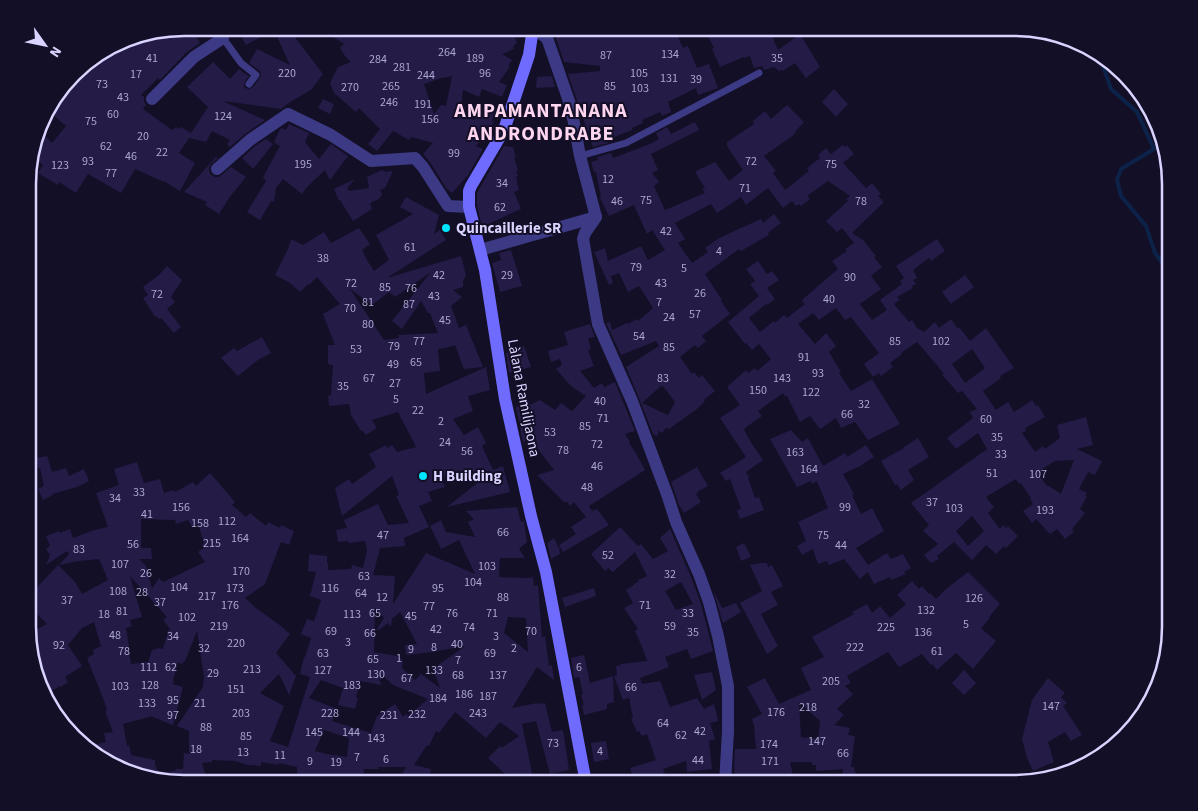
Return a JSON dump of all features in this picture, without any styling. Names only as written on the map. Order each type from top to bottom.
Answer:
[{"type":"street","name":"Làlana Ramilijaona","points":[[532,36],[529,55],[504,130],[471,186],[469,191],[469,207],[485,270],[505,399],[531,516],[546,572],[584,775]]},
{"type":"street","points":[[544,36],[547,38],[571,107],[580,156],[596,217]]},
{"type":"street","points":[[152,99],[194,57],[223,38]]},
{"type":"street","points":[[216,169],[250,140],[288,114],[331,135],[371,161],[415,158],[448,206],[469,207]]},
{"type":"street","points":[[480,250],[596,217]]},
{"type":"street","points":[[596,217],[585,232],[583,239],[598,324],[632,401],[676,522],[699,574],[718,636],[728,686],[726,774]]},
{"type":"lane","points":[[223,38],[241,63],[256,75],[250,84]]},
{"type":"lane","points":[[580,156],[626,143],[759,73]]},
{"type":"building","points":[[196,36],[200,43],[184,54],[160,80],[158,78],[141,95],[144,97],[146,105],[143,109],[172,130],[176,127],[180,129],[181,127],[191,133],[208,107],[187,87],[213,62],[230,79],[239,69],[249,76],[244,86],[249,89],[253,87],[261,76],[260,71],[249,63],[257,49],[290,65],[277,36],[294,36],[323,74],[311,90],[281,109],[223,101],[265,120],[230,147],[227,144],[230,140],[212,131],[206,142],[189,138],[179,153],[195,163],[180,191],[164,181],[135,169],[121,193],[88,174],[76,193],[59,182],[58,185],[38,173],[43,165],[39,161],[44,135],[52,143],[66,126],[53,115],[73,87],[102,61],[119,51],[146,41]]},
{"type":"building","points":[[241,36],[263,36],[246,45]]},
{"type":"building","points":[[332,36],[514,36],[517,43],[513,46],[514,49],[502,54],[512,60],[508,66],[510,67],[499,82],[507,85],[502,97],[482,89],[479,97],[463,90],[460,112],[474,120],[482,109],[494,113],[492,121],[494,122],[476,146],[483,149],[467,177],[452,193],[446,188],[423,154],[433,143],[411,137],[409,140],[393,131],[377,151],[368,144],[380,129],[359,108],[356,112],[334,93],[330,83],[338,67],[351,62],[340,48],[344,44]],"holes":[[[452,76],[446,106],[441,105],[434,114],[424,84]]]},
{"type":"building","points":[[555,36],[678,36],[683,48],[688,46],[697,68],[709,64],[718,88],[698,95],[696,88],[668,102],[671,112],[662,116],[660,112],[642,120],[643,123],[632,128],[632,130],[607,140],[608,143],[593,147],[568,74],[600,71],[600,66],[564,62]]},
{"type":"building","points":[[708,36],[772,36],[778,50],[797,36],[801,36],[820,67],[806,78],[795,63],[783,71],[779,71],[774,67],[764,70],[762,66],[754,68],[750,56],[720,67],[712,49],[714,48]]},
{"type":"building","points":[[552,76],[555,87],[536,88],[537,77]]},
{"type":"building","points":[[834,89],[848,104],[836,117],[822,102]]},
{"type":"building","points":[[323,99],[334,104],[330,114],[318,108]]},
{"type":"building","points":[[787,105],[804,122],[795,134],[764,156],[776,171],[773,173],[785,190],[809,171],[807,168],[820,158],[818,155],[826,148],[831,154],[843,145],[845,147],[847,145],[854,154],[843,163],[866,188],[872,183],[881,194],[878,196],[884,202],[852,233],[863,240],[882,267],[871,276],[881,289],[860,304],[872,320],[887,310],[880,300],[902,284],[900,281],[904,278],[896,266],[937,239],[945,251],[931,261],[929,258],[913,270],[917,278],[913,280],[916,284],[912,286],[913,288],[897,297],[900,300],[894,304],[909,322],[912,320],[917,328],[924,332],[935,322],[939,328],[951,319],[970,341],[986,328],[1014,368],[1000,376],[1001,378],[983,391],[996,410],[1008,402],[1014,412],[1032,400],[1036,406],[1038,405],[1045,417],[1025,428],[1026,431],[1022,433],[1035,452],[1043,446],[1045,449],[1060,438],[1057,425],[1086,417],[1093,445],[1077,449],[1102,461],[1095,475],[1088,472],[1079,489],[1087,493],[1080,509],[1085,513],[1072,529],[1074,532],[1065,539],[1057,529],[1050,534],[1036,519],[1032,523],[1023,511],[1033,504],[1031,498],[1016,479],[986,497],[994,507],[988,513],[1000,529],[1003,525],[1006,528],[1008,526],[1018,536],[1006,548],[1004,546],[996,554],[986,545],[972,560],[954,542],[937,556],[939,559],[931,563],[924,555],[938,544],[923,531],[929,525],[911,503],[987,449],[978,433],[956,449],[947,438],[973,418],[970,412],[977,409],[962,391],[958,393],[917,342],[890,363],[893,367],[881,376],[879,373],[873,377],[864,364],[879,353],[851,317],[845,320],[836,308],[819,320],[813,313],[798,324],[815,344],[826,333],[836,346],[829,352],[841,372],[839,373],[851,391],[872,379],[900,424],[868,440],[855,422],[841,428],[836,418],[820,429],[810,416],[800,422],[787,396],[783,393],[758,411],[762,416],[744,430],[763,460],[746,472],[755,498],[759,497],[764,510],[740,519],[737,510],[741,509],[730,479],[726,481],[720,473],[746,457],[720,418],[740,405],[727,387],[746,370],[748,373],[755,368],[757,371],[771,359],[759,344],[752,350],[745,344],[728,322],[759,296],[750,284],[755,281],[746,269],[758,261],[767,274],[772,271],[779,280],[767,288],[775,299],[749,318],[760,332],[784,315],[787,318],[805,304],[802,301],[803,299],[838,269],[832,261],[847,251],[845,249],[854,243],[842,228],[837,232],[826,221],[848,201],[846,199],[850,196],[828,181],[807,196],[810,199],[801,206],[799,204],[796,206],[792,201],[783,208],[768,188],[746,205],[741,197],[717,213],[711,204],[675,223],[685,239],[678,243],[692,263],[708,252],[705,248],[719,238],[761,219],[763,223],[774,214],[781,223],[768,233],[769,235],[741,251],[739,249],[705,274],[730,314],[702,336],[706,341],[698,348],[695,345],[680,357],[692,374],[694,372],[699,378],[702,375],[715,391],[697,409],[669,429],[666,428],[662,433],[659,431],[657,436],[653,434],[626,367],[659,346],[656,341],[621,355],[606,323],[610,322],[612,330],[637,319],[638,321],[653,308],[639,286],[628,292],[619,273],[611,276],[613,283],[609,285],[594,252],[605,248],[608,261],[641,246],[648,260],[665,250],[652,230],[647,234],[634,205],[609,216],[600,198],[596,172],[594,172],[591,162],[598,160],[597,157],[611,153],[613,158],[650,144],[659,139],[656,133],[667,127],[671,134],[695,122],[699,130],[651,154],[658,170],[652,173],[659,182],[654,186],[665,210],[705,193],[702,189],[705,188],[695,172],[703,167],[715,162],[729,181],[743,170],[727,146],[727,142],[754,124],[753,121],[765,111],[771,119]],"holes":[[[972,349],[985,368],[965,383],[952,364]],[[661,386],[663,386],[675,402],[668,415],[642,403]],[[1074,460],[1061,494],[1047,486],[1039,475],[1042,472],[1041,470],[1055,461]],[[972,516],[984,531],[968,546],[956,531]]]},
{"type":"building","points":[[289,124],[309,133],[305,142],[319,159],[331,144],[348,156],[330,180],[325,170],[302,194],[283,179],[276,188],[274,202],[271,201],[260,220],[247,212],[266,181],[263,177],[280,146],[274,142],[280,129],[286,130]]},
{"type":"building","points":[[266,139],[273,144],[253,169],[242,158]]},
{"type":"building","points":[[504,146],[513,147],[516,157],[514,157],[518,171],[516,171],[518,176],[516,177],[519,190],[514,192],[521,209],[482,227],[477,206],[477,193]]},
{"type":"building","points":[[216,157],[218,158],[209,167],[211,175],[219,177],[231,167],[246,177],[219,214],[205,205],[207,202],[184,192]]},
{"type":"building","points":[[382,170],[384,172],[393,171],[385,188],[380,190],[382,194],[379,199],[370,203],[372,209],[353,221],[339,201],[334,189],[355,179],[347,188],[349,191],[369,188],[367,177]]},
{"type":"building","points":[[406,197],[439,215],[434,234],[440,230],[446,240],[387,278],[461,256],[466,275],[463,287],[453,290],[462,297],[451,306],[459,328],[466,325],[483,367],[464,369],[455,345],[438,349],[440,371],[424,373],[426,394],[486,367],[490,390],[468,396],[473,411],[453,419],[464,435],[478,427],[486,443],[482,446],[493,470],[503,466],[510,492],[447,507],[486,476],[465,482],[459,470],[441,478],[445,487],[428,492],[432,501],[419,506],[429,527],[404,538],[405,546],[380,548],[373,575],[395,576],[393,604],[426,553],[475,574],[459,540],[441,549],[430,526],[441,520],[446,532],[475,537],[468,522],[474,519],[466,511],[517,507],[521,522],[524,521],[527,542],[519,549],[525,558],[500,558],[499,577],[533,577],[534,586],[538,585],[542,637],[545,636],[549,666],[552,665],[554,680],[537,667],[512,708],[545,703],[552,732],[563,730],[569,770],[550,774],[536,721],[522,724],[532,775],[506,775],[488,758],[500,746],[502,748],[519,736],[500,722],[486,738],[455,712],[439,733],[436,731],[429,746],[427,745],[414,765],[431,769],[430,775],[402,775],[406,767],[378,767],[379,769],[364,769],[364,775],[297,775],[297,767],[279,763],[278,765],[261,762],[261,766],[235,761],[212,760],[212,762],[202,763],[206,775],[164,773],[183,769],[184,753],[189,754],[189,731],[177,726],[203,687],[204,677],[197,631],[185,661],[182,664],[178,662],[173,681],[173,684],[183,687],[173,725],[150,716],[123,724],[127,746],[129,745],[131,755],[155,760],[158,772],[136,767],[119,760],[95,745],[106,742],[104,733],[113,732],[105,711],[107,710],[103,698],[87,658],[94,654],[93,650],[101,646],[94,622],[82,628],[68,645],[82,666],[65,677],[68,682],[51,692],[39,656],[36,630],[47,624],[36,613],[36,589],[58,565],[75,582],[82,594],[108,580],[99,559],[59,565],[69,554],[67,551],[46,565],[50,555],[46,549],[50,546],[46,536],[70,529],[73,538],[108,527],[96,493],[119,485],[114,469],[137,462],[144,483],[160,479],[164,493],[174,490],[175,492],[193,482],[196,486],[210,473],[235,502],[232,505],[246,517],[250,513],[266,526],[268,522],[280,528],[281,525],[294,531],[289,545],[281,542],[265,584],[245,598],[290,634],[276,653],[296,676],[289,695],[279,674],[260,693],[284,706],[270,741],[288,747],[310,677],[300,674],[311,638],[301,634],[307,619],[314,621],[321,600],[310,596],[316,572],[308,571],[309,554],[327,556],[328,570],[351,569],[352,565],[363,568],[367,551],[365,541],[338,542],[336,530],[347,528],[344,520],[378,504],[388,525],[409,523],[396,496],[399,495],[392,476],[342,516],[335,488],[349,479],[352,484],[376,467],[369,454],[386,445],[387,448],[392,445],[397,452],[416,447],[398,412],[372,420],[377,428],[366,435],[361,431],[351,415],[349,404],[329,406],[328,396],[331,395],[333,365],[328,364],[328,345],[335,345],[323,314],[340,304],[317,277],[300,292],[290,283],[275,275],[291,239],[303,245],[324,232],[331,243],[359,228],[370,244],[362,250],[374,271],[389,260],[376,235],[413,214],[400,207]],"holes":[[[431,272],[392,321],[402,329],[421,301],[428,313],[430,313],[438,333],[398,335],[399,338],[384,340],[350,289],[372,305],[389,292],[395,297]],[[141,519],[175,520],[176,524],[188,520],[192,527],[198,524],[204,543],[202,545],[204,548],[198,552],[205,562],[163,582],[159,578],[152,589],[146,566],[139,559],[152,559],[151,548],[141,548]],[[130,576],[167,617],[163,620],[170,629],[163,649],[152,650],[148,662],[131,664],[126,628],[132,626],[130,620],[142,617]],[[375,608],[384,618],[377,629],[379,630],[388,623],[391,627],[392,619],[400,612],[417,644],[405,645],[406,655],[465,646],[433,669],[440,688],[421,674],[415,680],[402,668],[403,660],[397,656],[374,652]],[[508,617],[526,618],[528,652],[504,633]],[[382,675],[393,685],[428,699],[408,716],[406,714],[403,717],[395,704],[377,716],[371,733],[332,721],[337,709],[309,698],[321,680],[343,688],[338,705],[355,709],[360,681],[382,685],[378,678],[381,680]],[[324,730],[349,738],[347,757],[315,751]]]},
{"type":"building","points":[[511,250],[522,286],[500,292],[492,263],[501,260],[499,253]]},
{"type":"building","points":[[167,266],[182,280],[171,297],[175,302],[167,309],[181,327],[174,333],[161,318],[155,317],[143,298],[148,295],[143,287],[159,275]]},
{"type":"building","points":[[965,275],[974,287],[951,304],[942,292]]},
{"type":"building","points":[[590,324],[595,337],[588,338],[591,349],[588,350],[594,366],[580,371],[594,388],[602,383],[604,387],[615,382],[635,431],[625,434],[645,470],[589,506],[592,511],[597,509],[609,525],[563,552],[559,545],[576,534],[571,527],[586,517],[574,502],[570,506],[567,502],[564,502],[537,475],[554,470],[531,440],[523,442],[516,407],[529,400],[530,405],[540,400],[555,410],[561,403],[572,411],[586,396],[571,386],[556,369],[562,365],[560,359],[551,362],[548,351],[568,345],[564,332]]},
{"type":"building","points":[[262,337],[271,353],[258,360],[238,376],[221,358],[234,348],[237,351]]},
{"type":"building","points":[[524,346],[531,367],[509,373],[506,353]]},
{"type":"building","points":[[791,430],[802,442],[808,438],[823,466],[845,453],[847,457],[866,445],[874,457],[843,474],[854,494],[852,495],[861,514],[872,508],[884,531],[856,548],[868,565],[887,553],[891,559],[903,554],[911,568],[904,572],[906,574],[891,580],[890,577],[874,584],[868,572],[860,579],[844,559],[829,565],[827,561],[818,564],[813,549],[802,555],[797,546],[806,541],[798,522],[828,508],[817,481],[812,484],[811,481],[797,487],[770,439]]},
{"type":"building","points":[[918,438],[929,457],[908,470],[914,480],[901,490],[897,484],[895,485],[881,461]]},
{"type":"building","points":[[47,456],[52,472],[66,468],[69,476],[84,469],[89,481],[77,487],[52,494],[43,500],[38,489],[44,486],[36,458]]},
{"type":"building","points":[[697,467],[708,486],[696,494],[701,502],[684,513],[679,505],[671,482]]},
{"type":"building","points":[[620,527],[638,546],[641,544],[653,559],[668,551],[660,538],[670,529],[701,604],[713,651],[691,659],[687,649],[665,657],[669,667],[640,678],[642,684],[660,681],[670,707],[697,698],[704,709],[714,704],[718,721],[710,723],[715,739],[709,741],[712,769],[687,772],[686,761],[663,769],[665,773],[661,774],[632,774],[630,768],[656,760],[647,734],[642,736],[639,731],[637,732],[631,719],[633,718],[629,698],[623,700],[614,676],[617,675],[616,666],[647,661],[635,631],[638,629],[624,608],[633,603],[626,590],[638,580],[647,576],[635,552],[613,572],[608,568],[605,571],[591,554]],"holes":[[[681,582],[693,604],[676,610],[665,591]]]},
{"type":"building","points":[[554,538],[560,554],[551,559],[547,543]]},
{"type":"building","points":[[744,543],[751,557],[741,561],[736,547]]},
{"type":"building","points":[[767,563],[768,567],[772,565],[783,586],[771,592],[778,605],[761,614],[778,646],[767,654],[740,603],[762,591],[750,565]]},
{"type":"building","points":[[968,572],[1000,604],[981,628],[996,641],[973,669],[956,653],[937,670],[922,654],[899,667],[888,652],[847,676],[851,683],[845,686],[853,694],[837,709],[844,715],[834,725],[850,728],[848,735],[855,736],[851,767],[854,767],[856,774],[843,774],[843,769],[816,771],[816,765],[812,765],[812,762],[790,762],[793,774],[735,774],[735,749],[756,749],[752,719],[762,714],[747,687],[765,678],[779,704],[811,690],[801,668],[824,657],[812,637],[854,614],[852,612],[867,604],[872,613],[880,606],[890,618],[906,604],[897,595],[912,581],[919,589],[922,586],[936,599]],"holes":[[[799,702],[820,721],[818,739],[801,737]]]},
{"type":"building","points":[[594,588],[596,596],[565,607],[562,598]]},
{"type":"building","points":[[713,590],[722,608],[736,603],[741,612],[723,623]]},
{"type":"building","points":[[584,655],[590,683],[613,676],[614,702],[607,704],[607,709],[584,715],[581,695],[583,694],[579,677],[574,678],[571,658]]},
{"type":"building","points":[[964,670],[976,683],[964,695],[952,683]]},
{"type":"building","points":[[712,672],[716,690],[702,700],[694,675]]},
{"type":"building","points":[[1048,678],[1065,693],[1061,697],[1067,703],[1063,706],[1082,735],[1071,741],[1065,732],[1048,742],[1054,762],[1033,771],[1022,739],[1032,700]]},
{"type":"building","points":[[606,741],[609,759],[594,762],[591,743]]},
{"type":"waterway","points":[[1103,67],[1111,89],[1137,112],[1154,149],[1121,169],[1117,180],[1121,196],[1146,226],[1155,253],[1161,261]]},
{"type":"place","name":"Quincaillerie SR","points":[[446,228]]},
{"type":"place","name":"H Building","points":[[423,476]]},
{"type":"district","name":"AMPAMANTANANA ANDRONDRABE","points":[[541,122]]}]
